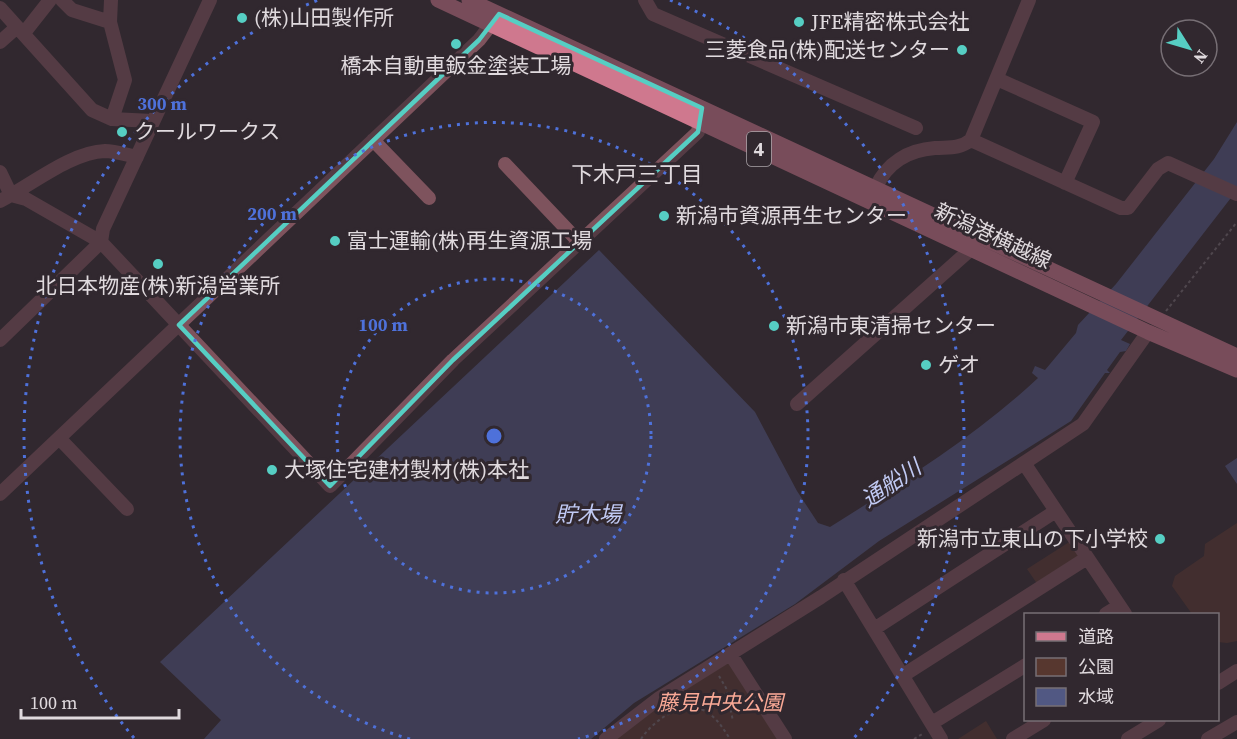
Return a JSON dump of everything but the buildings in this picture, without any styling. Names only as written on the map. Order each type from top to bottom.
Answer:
[{"type":"main road","name":"新潟港横越線","points":[[438,0],[495,19],[701,115],[971,249],[1237,356]]},
{"type":"main road","name":"新潟港横越線","points":[[469,0],[495,19]]},
{"type":"main road","name":"新潟港横越線","points":[[701,115],[876,188],[1083,294]]},
{"type":"main road","name":"新潟港横越線","points":[[1151,323],[1237,370]]},
{"type":"street","points":[[0,42],[20,30],[50,0]]},
{"type":"street","points":[[62,0],[72,10],[110,22]]},
{"type":"street","points":[[111,0],[110,22],[125,80],[112,118]]},
{"type":"street","points":[[3,331],[101,242],[103,229],[210,0]]},
{"type":"street","points":[[645,0],[653,14],[916,128]]},
{"type":"street","points":[[876,188],[883,173],[891,164],[914,153],[933,148],[961,147],[971,140],[1029,0]]},
{"type":"street","points":[[0,8],[92,110],[112,118],[152,121]]},
{"type":"street","points":[[0,494],[479,40],[495,19]]},
{"type":"street","points":[[997,79],[1093,122],[1065,183]]},
{"type":"street","points":[[5,198],[26,199],[101,242],[330,486],[453,360],[578,241],[698,132],[701,115]]},
{"type":"street","points":[[373,140],[429,198]]},
{"type":"street","points":[[971,140],[1121,208],[1128,208],[1163,164],[1168,164],[1237,194]]},
{"type":"street","points":[[5,198],[56,169],[87,156],[105,151],[137,156]]},
{"type":"street","points":[[505,164],[578,241]]},
{"type":"street","points":[[0,172],[5,198]]},
{"type":"street","points":[[797,404],[971,249]]},
{"type":"street","points":[[606,739],[658,699],[731,655],[1083,424],[1151,323]]},
{"type":"street","points":[[59,438],[127,509]]},
{"type":"street","points":[[1024,463],[1122,610]]},
{"type":"street","points":[[874,629],[1056,511]]},
{"type":"street","points":[[902,676],[1087,558]]},
{"type":"street","points":[[844,580],[942,739]]},
{"type":"street","points":[[731,655],[785,739]]},
{"type":"street","points":[[932,723],[1024,666]]},
{"type":"street","points":[[1219,682],[1237,671]]},
{"type":"street","points":[[1013,739],[1042,721]]},
{"type":"street","points":[[1131,738],[1157,721]]},
{"type":"street","points":[[1208,739],[1229,726]]},
{"type":"path","points":[[1151,323],[1237,222]]},
{"type":"path","points":[[713,666],[727,694],[733,721]]},
{"type":"path","points":[[701,710],[710,698],[727,694]]},
{"type":"path","points":[[641,739],[648,729],[664,716],[678,710],[701,710],[718,721],[730,739]]},
{"type":"highlighted area","points":[[499,14],[702,108],[698,132],[453,360],[330,486],[179,325],[479,40]]},
{"type":"green space","points":[[1237,523],[1237,641],[1219,642],[1219,613],[1191,613],[1172,586],[1175,576],[1204,556],[1205,544]]},
{"type":"green space","points":[[1074,539],[1087,558],[1040,588],[1027,569]]},
{"type":"green space","name":"藤見中央公園","points":[[731,655],[785,739],[606,739]]},
{"type":"green space","points":[[986,721],[997,739],[958,739]]},
{"type":"water","name":"貯木場","points":[[1237,122],[1237,190],[1121,340],[1130,344],[1126,351],[1120,352],[1107,370],[1110,373],[1105,373],[1071,421],[879,541],[795,604],[634,703],[591,739],[204,739],[221,720],[160,662],[599,250],[755,412],[797,491],[818,523],[830,527],[964,439],[1038,378],[1032,373],[1035,366],[1045,370],[1076,333],[1078,325],[1116,284],[1214,159]]},
{"type":"water","points":[[1237,458],[1237,484],[1225,466]]},
{"type":"place","name":"(株)山田製作所","points":[[242,18]]},
{"type":"place","name":"JFE精密株式会社","points":[[799,22]]},
{"type":"place","name":"橋本自動車鈑金塗装工場","points":[[456,44]]},
{"type":"place","name":"三菱食品(株)配送センター","points":[[962,50]]},
{"type":"place","name":"クールワークス","points":[[122,132]]},
{"type":"place","name":"新潟市資源再生センター","points":[[664,216]]},
{"type":"place","name":"富士運輸(株)再生資源工場","points":[[335,241]]},
{"type":"place","name":"北日本物産(株)新潟営業所","points":[[158,264]]},
{"type":"place","name":"新潟市東清掃センター","points":[[774,326]]},
{"type":"place","name":"ゲオ","points":[[926,365]]},
{"type":"place","name":"大塚住宅建材製材(株)本社","points":[[272,470]]},
{"type":"place","name":"新潟市立東山の下小学校","points":[[1160,539]]},
{"type":"district","name":"下木戸三丁目","points":[[637,174]]},
{"type":"water label","name":"通船川","points":[[891,483]]}]
